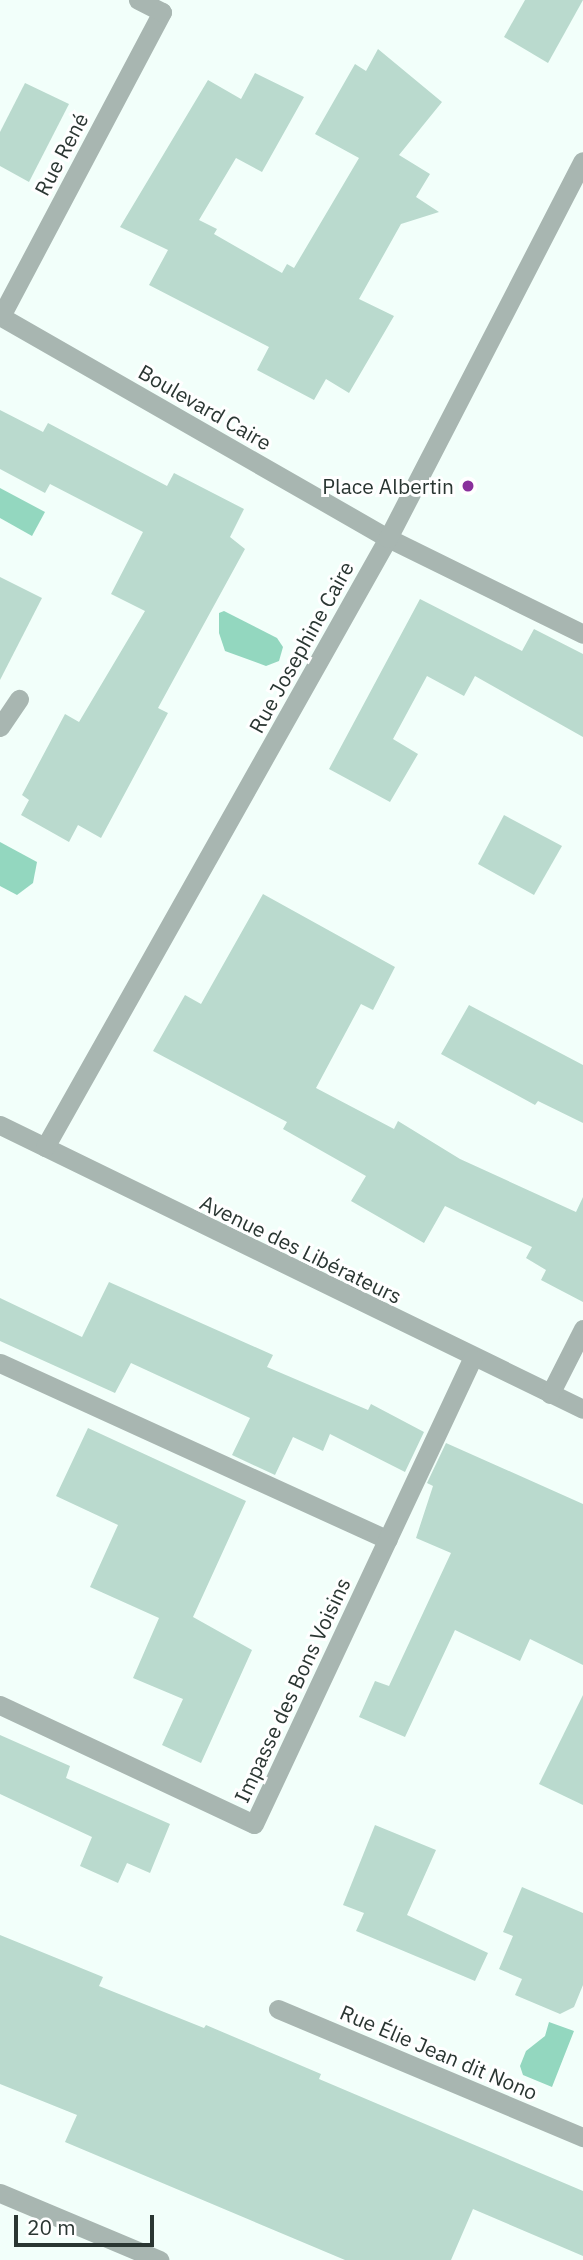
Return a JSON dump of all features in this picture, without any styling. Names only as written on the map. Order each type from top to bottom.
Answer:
[{"type":"street","name":"Rue René","points":[[0,316],[162,12],[138,0]]},
{"type":"street","name":"Rue Josephine Caire","points":[[45,1147],[388,538],[583,161]]},
{"type":"street","name":"Boulevard Caire","points":[[0,316],[388,538],[583,634]]},
{"type":"street","points":[[0,727],[19,699]]},
{"type":"street","name":"Avenue des Libérateurs","points":[[0,1125],[471,1359],[583,1409]]},
{"type":"street","points":[[550,1394],[583,1329]]},
{"type":"street","name":"Impasse des Bons Voisins","points":[[0,1705],[254,1824],[471,1359]]},
{"type":"street","points":[[0,1363],[388,1540]]},
{"type":"street","name":"Rue Élie Jean dit Nono","points":[[278,2009],[583,2137]]},
{"type":"street","points":[[0,2193],[159,2260]]},
{"type":"shaded area","points":[[0,488],[45,512],[32,536],[0,518]]},
{"type":"shaded area","points":[[224,611],[277,638],[283,647],[279,661],[266,666],[225,651],[219,633],[219,613]]},
{"type":"shaded area","points":[[0,842],[37,862],[33,883],[17,895],[0,886]]},
{"type":"shaded area","points":[[549,2022],[574,2031],[552,2087],[523,2075],[520,2066],[526,2051],[545,2036]]},
{"type":"building","points":[[525,0],[583,0],[548,63],[504,37]]},
{"type":"building","points":[[378,49],[442,102],[399,155],[430,174],[416,197],[439,212],[401,224],[359,299],[394,316],[349,393],[326,379],[314,400],[257,370],[269,347],[149,285],[168,250],[120,227],[208,80],[241,99],[255,73],[304,97],[262,172],[236,158],[199,220],[217,229],[214,234],[282,273],[287,264],[294,268],[359,158],[315,134],[355,64],[366,71]]},
{"type":"building","points":[[25,83],[69,104],[29,182],[0,166],[0,132]]},
{"type":"building","points":[[0,410],[43,432],[48,423],[167,486],[174,473],[244,509],[230,537],[245,549],[158,708],[168,713],[101,838],[78,825],[69,842],[21,815],[29,800],[22,795],[65,714],[79,722],[145,611],[111,594],[143,532],[50,484],[45,493],[0,469]]},
{"type":"building","points":[[0,577],[42,598],[0,680]]},
{"type":"building","points":[[420,599],[522,651],[534,629],[583,654],[583,737],[475,676],[464,696],[427,676],[393,739],[418,754],[390,802],[329,769]]},
{"type":"building","points":[[504,815],[562,846],[534,895],[478,864]]},
{"type":"building","points":[[263,894],[395,967],[373,1010],[361,1004],[316,1088],[394,1129],[398,1121],[460,1159],[576,1212],[583,1197],[583,1302],[541,1280],[546,1270],[526,1258],[532,1247],[445,1206],[424,1243],[351,1201],[366,1176],[283,1129],[287,1122],[153,1051],[185,995],[201,1004]]},
{"type":"building","points":[[469,1005],[583,1065],[583,1123],[538,1101],[535,1105],[441,1054]]},
{"type":"building","points":[[109,1282],[273,1355],[267,1367],[368,1410],[371,1404],[424,1432],[405,1472],[330,1434],[323,1451],[293,1437],[275,1475],[232,1455],[250,1418],[131,1363],[115,1393],[0,1341],[0,1298],[82,1337]]},
{"type":"building","points":[[88,1428],[246,1501],[193,1617],[252,1650],[201,1763],[162,1745],[183,1699],[133,1678],[159,1618],[90,1587],[118,1525],[56,1496]]},
{"type":"building","points":[[446,1443],[583,1504],[583,1665],[530,1639],[520,1661],[455,1630],[405,1737],[359,1717],[375,1681],[389,1686],[451,1553],[416,1538],[433,1486],[427,1483]]},
{"type":"building","points":[[583,1695],[583,1805],[539,1784]]},
{"type":"building","points":[[0,1735],[70,1766],[66,1778],[170,1824],[150,1873],[127,1863],[118,1883],[80,1866],[92,1837],[0,1794]]},
{"type":"building","points":[[375,1825],[436,1850],[407,1915],[488,1953],[475,1981],[356,1931],[364,1913],[343,1905]]},
{"type":"building","points":[[522,1887],[583,1913],[583,1985],[574,2007],[560,2014],[515,1995],[522,1979],[499,1969],[513,1936],[503,1932]]},
{"type":"building","points":[[0,1935],[103,1977],[99,1986],[204,2028],[206,2025],[321,2074],[319,2079],[583,2191],[583,2256],[473,2209],[451,2260],[345,2260],[65,2142],[77,2115],[0,2084]]},
{"type":"place","name":"Place Albertin","points":[[468,486]]}]
